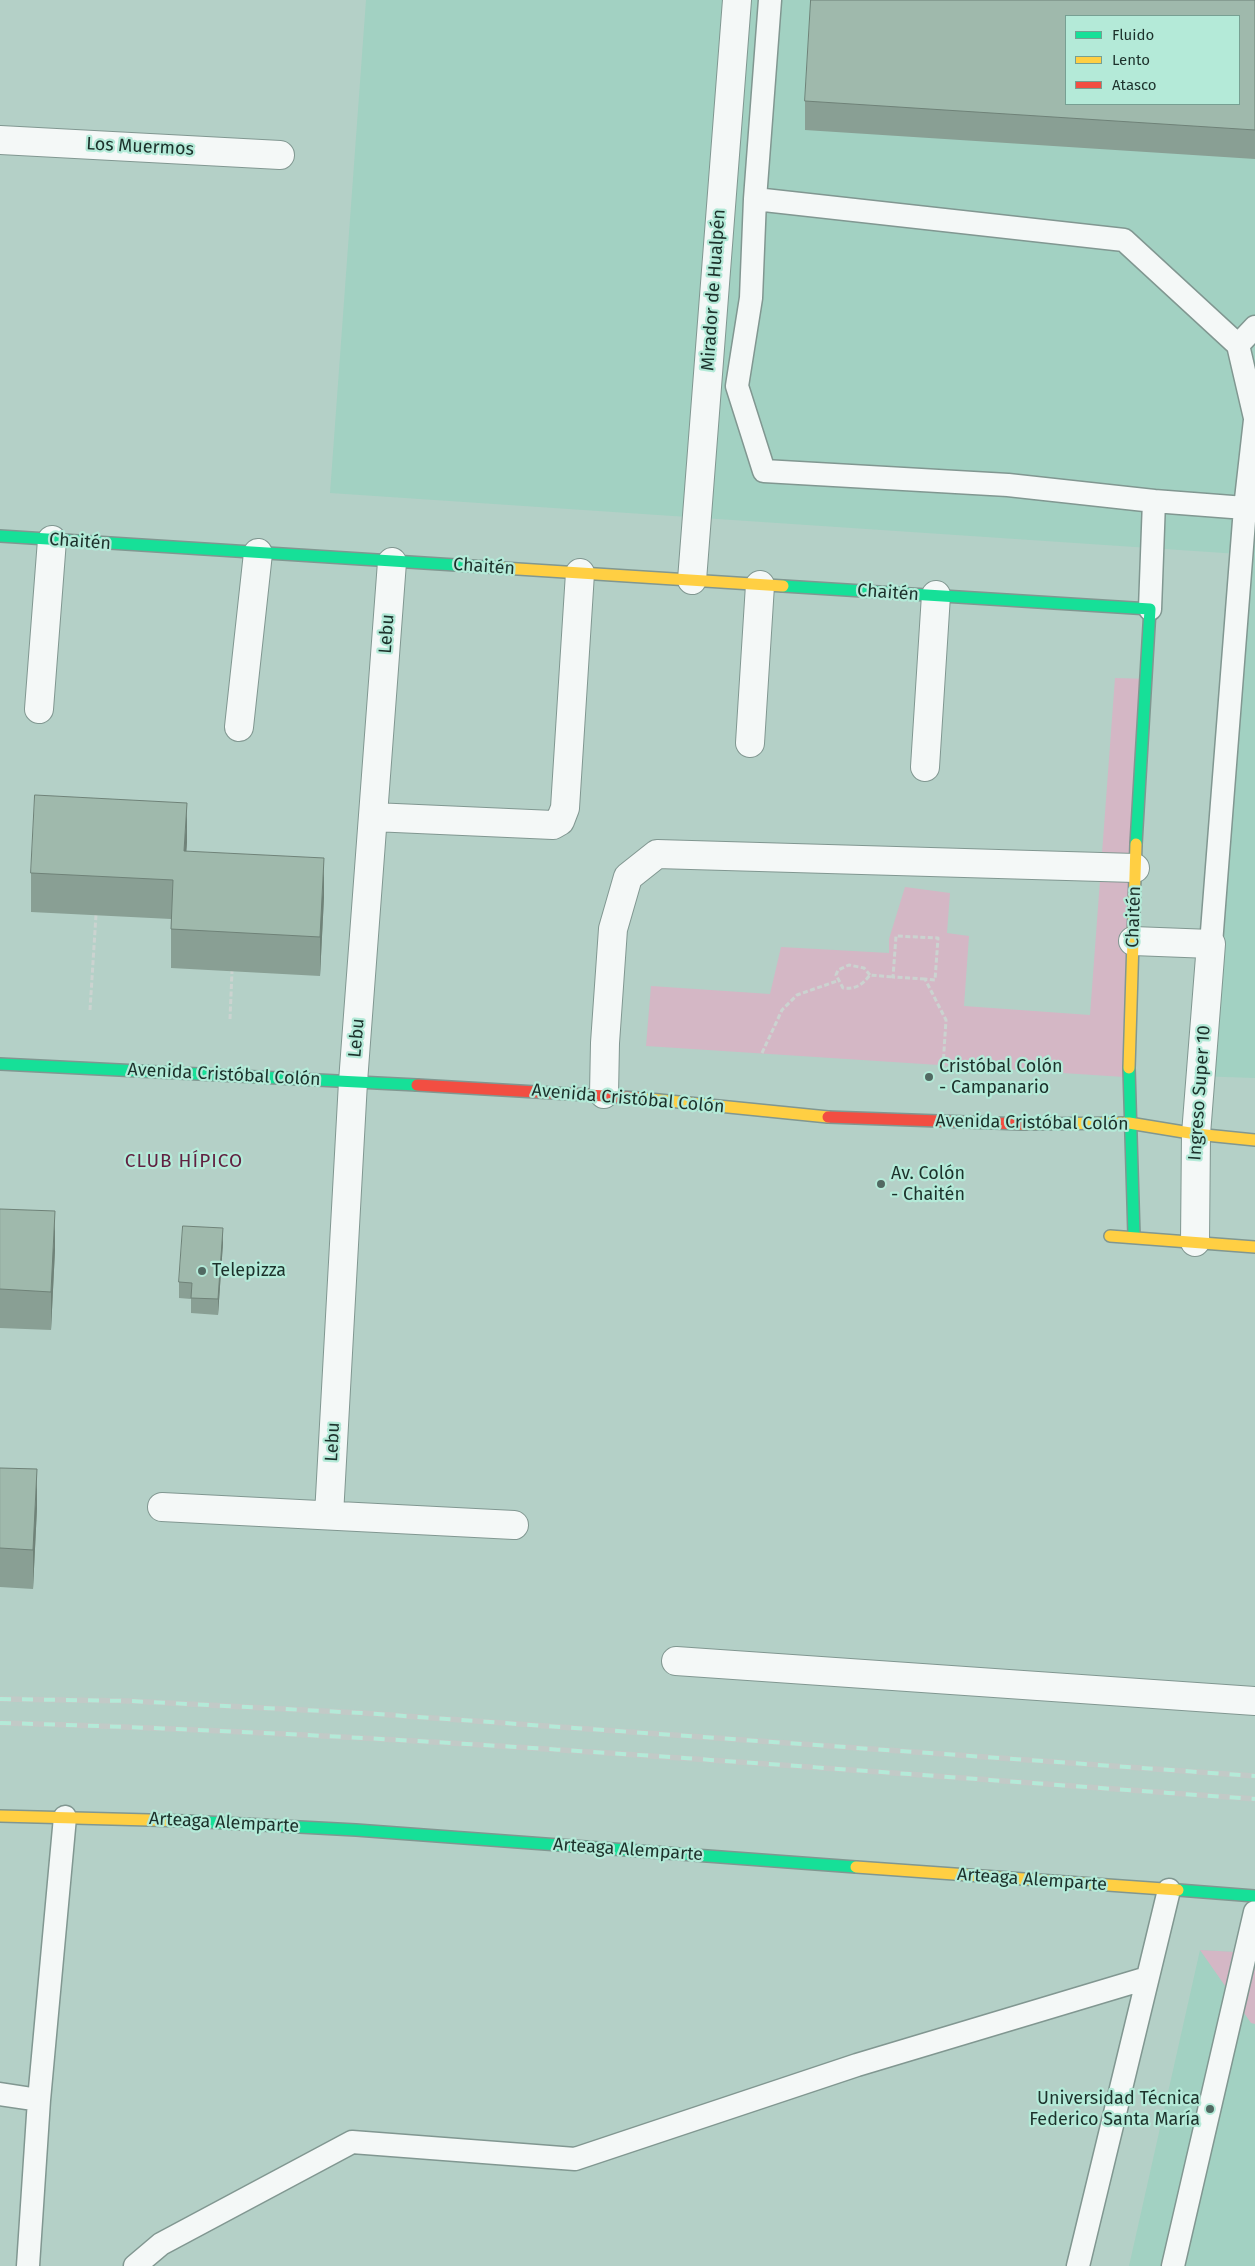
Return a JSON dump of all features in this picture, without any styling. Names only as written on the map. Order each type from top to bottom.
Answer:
[{"type":"main road","name":"Chaitén","points":[[0,536],[1150,609],[1135,868],[1133,940],[1129,1123],[1134,1236]]},
{"type":"main road","name":"Avenida Cristóbal Colón","points":[[0,1064],[604,1094],[836,1118],[1036,1124],[1129,1123],[1196,1134],[1255,1140]]},
{"type":"main road","points":[[1110,1236],[1134,1236],[1255,1247]]},
{"type":"main road","name":"Arteaga Alemparte","points":[[0,1816],[64,1817],[356,1830],[1255,1896]]},
{"type":"street","name":"Mirador de Hualpén","points":[[692,580],[737,0]]},
{"type":"street","name":"Los Muermos","points":[[0,140],[280,155]]},
{"type":"street","points":[[39,709],[52,540]]},
{"type":"street","points":[[239,727],[258,553]]},
{"type":"street","name":"Lebu","points":[[329,1515],[353,1082],[392,562]]},
{"type":"street","points":[[373,817],[553,825],[560,821],[565,808],[580,573]]},
{"type":"street","points":[[750,743],[760,585]]},
{"type":"street","points":[[924,767],[936,596]]},
{"type":"street","points":[[604,1094],[604,1043],[612,929],[628,877],[657,854],[1135,868]]},
{"type":"street","points":[[1133,940],[1211,944]]},
{"type":"street","name":"Ingreso Super 10","points":[[1195,1242],[1196,1134],[1211,944]]},
{"type":"street","points":[[162,1507],[514,1525]]},
{"type":"street","points":[[676,1661],[1255,1702]]},
{"type":"lane","points":[[770,0],[755,199],[751,298],[737,386],[764,471],[1008,485],[1154,501],[1245,508]]},
{"type":"lane","points":[[755,199],[1124,240],[1238,346],[1255,419],[1245,508],[1211,944]]},
{"type":"lane","points":[[1238,346],[1255,327]]},
{"type":"lane","points":[[1150,609],[1154,501]]},
{"type":"lane","points":[[28,2266],[39,2100],[64,1817]]},
{"type":"lane","points":[[1078,2266],[1169,1890]]},
{"type":"lane","points":[[1173,2266],[1255,1912]]},
{"type":"lane","points":[[135,2266],[161,2244],[352,2142],[576,2159],[857,2065],[1148,1978]]},
{"type":"lane","points":[[0,2094],[39,2100]]},
{"type":"path","points":[[90,1010],[96,915]]},
{"type":"path","points":[[870,975],[863,984],[854,989],[842,988],[837,981],[836,975],[838,970],[849,964],[864,968],[870,975],[925,980],[935,980],[938,938],[896,936],[893,977]]},
{"type":"path","points":[[230,1019],[232,971]]},
{"type":"path","points":[[925,980],[946,1020],[943,1066]]},
{"type":"path","points":[[762,1053],[782,1010],[797,995],[837,981]]},
{"type":"shaded area","points":[[366,0],[1255,0],[1255,1078],[1195,1076],[1239,554],[330,493]]},
{"type":"shaded area","points":[[1115,678],[1150,679],[1124,1077],[646,1046],[651,986],[770,994],[781,947],[889,953],[889,939],[905,887],[950,893],[947,933],[969,936],[964,1006],[1090,1015]]},
{"type":"shaded area","name":"Universidad Técnica Federico Santa María","points":[[1200,1950],[1255,1953],[1255,2266],[1129,2266]]},
{"type":"shaded area","points":[[1200,1950],[1255,1953],[1255,2024],[1251,2023]]},
{"type":"building","points":[[811,0],[1255,0],[1255,130],[805,101]]},
{"type":"building","points":[[35,795],[187,803],[184,851],[324,858],[320,937],[171,929],[173,880],[31,873]]},
{"type":"building","points":[[0,1209],[55,1211],[51,1292],[0,1289]]},
{"type":"building","points":[[183,1226],[223,1228],[218,1299],[191,1298],[192,1283],[179,1282]]},
{"type":"building","points":[[0,1468],[37,1469],[33,1550],[0,1548]]},
{"type":"railway","points":[[0,1699],[130,1701],[362,1713],[1255,1776]]},
{"type":"railway","points":[[0,1723],[157,1728],[471,1744],[1255,1799]]},
{"type":"traffic: fast","points":[[0,536],[487,567]]},
{"type":"traffic: fast","points":[[783,586],[1150,609],[1136,844]]},
{"type":"traffic: fast","points":[[0,1064],[417,1085]]},
{"type":"traffic: fast","points":[[1129,1068],[1134,1236]]},
{"type":"traffic: fast","points":[[187,1821],[356,1830],[856,1867]]},
{"type":"traffic: fast","points":[[1178,1890],[1255,1896]]},
{"type":"traffic: slow","points":[[487,567],[783,586]]},
{"type":"traffic: slow","points":[[1129,1068],[1136,844]]},
{"type":"traffic: slow","points":[[639,1098],[828,1117]]},
{"type":"traffic: slow","points":[[1022,1124],[1129,1123],[1196,1134],[1255,1140]]},
{"type":"traffic: slow","points":[[1110,1236],[1255,1247]]},
{"type":"traffic: slow","points":[[0,1816],[187,1821]]},
{"type":"traffic: slow","points":[[856,1867],[1178,1890]]},
{"type":"traffic: jam","points":[[417,1085],[639,1098]]},
{"type":"traffic: jam","points":[[828,1117],[1022,1124]]},
{"type":"place","name":"Cristóbal Colón - Campanario","points":[[929,1077]]},
{"type":"place","name":"Av. Colón - Chaitén","points":[[881,1184]]},
{"type":"place","name":"Telepizza","points":[[202,1271]]},
{"type":"place","name":"Universidad Técnica Federico Santa María","points":[[1210,2109]]},
{"type":"district","name":"CLUB HÍPICO","points":[[184,1162]]}]
